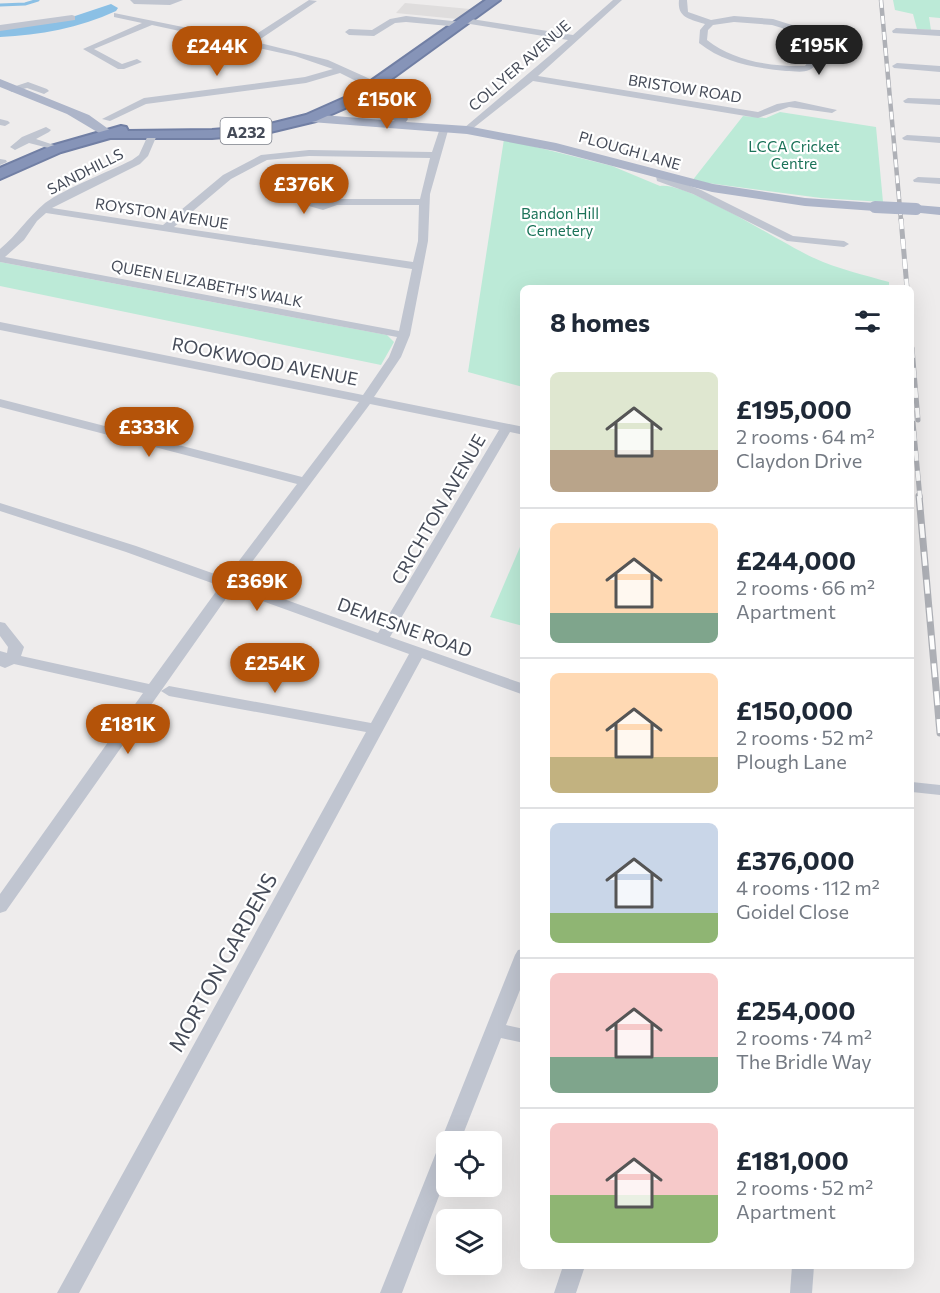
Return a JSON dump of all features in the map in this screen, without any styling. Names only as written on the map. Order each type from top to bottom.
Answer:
[{"type":"highway","name":"A232","points":[[106,123],[149,141],[179,135],[262,130],[311,118],[350,101],[494,0]]},
{"type":"highway","name":"A232","points":[[1,166],[56,149],[106,123],[179,135]]},
{"type":"main road","points":[[6,86],[93,122],[106,123]]},
{"type":"main road","points":[[372,104],[373,86]]},
{"type":"main road","points":[[350,101],[372,104],[392,120]]},
{"type":"main road","name":"PLOUGH LANE","points":[[311,118],[331,121],[392,120],[467,130],[556,147],[660,176],[739,192],[805,202],[940,211]]},
{"type":"street","points":[[179,0],[167,2],[134,0],[117,15],[306,57],[373,86]]},
{"type":"street","name":"COLLYER AVENUE","points":[[467,130],[531,78],[618,0]]},
{"type":"street","points":[[683,0],[682,9],[685,14],[710,22],[734,19],[773,22],[808,33],[820,53],[808,68],[802,69],[730,57],[708,47],[702,41],[704,30],[710,22]]},
{"type":"street","points":[[247,44],[313,1]]},
{"type":"street","points":[[0,28],[72,18]]},
{"type":"street","points":[[349,32],[374,33],[393,21],[406,19],[463,23],[574,38]]},
{"type":"street","points":[[137,62],[121,67],[87,49],[118,38],[149,23]]},
{"type":"street","points":[[896,31],[940,33]]},
{"type":"street","points":[[897,66],[940,69]]},
{"type":"street","points":[[106,123],[144,100],[306,80],[340,70]]},
{"type":"street","name":"BRISTOW ROAD","points":[[531,78],[755,115],[765,115],[781,105],[790,104],[832,110]]},
{"type":"street","points":[[6,86],[30,85],[44,91]]},
{"type":"street","points":[[908,101],[940,102]]},
{"type":"street","points":[[0,907],[161,691],[229,584],[367,399],[395,357],[404,335],[419,266],[424,230],[424,202],[435,155],[437,126]]},
{"type":"street","points":[[15,147],[46,130]]},
{"type":"street","points":[[908,138],[940,140]]},
{"type":"street","points":[[26,139],[56,149]]},
{"type":"street","name":"SANDHILLS","points":[[1,258],[20,238],[33,219],[44,210],[59,199],[131,165],[142,156],[149,141]]},
{"type":"street","points":[[166,228],[227,177],[265,158],[309,153],[435,155]]},
{"type":"street","points":[[660,176],[661,179],[697,192],[791,239],[844,244]]},
{"type":"street","points":[[918,180],[940,181]]},
{"type":"street","points":[[333,202],[424,202]]},
{"type":"street","name":"ROYSTON AVENUE","points":[[44,210],[393,264],[419,266]]},
{"type":"street","name":"QUEEN ELIZABETH'S WALK","points":[[1,258],[404,335]]},
{"type":"street","name":"ROOKWOOD AVENUE","points":[[0,326],[520,430]]},
{"type":"street","points":[[0,403],[305,482]]},
{"type":"street","name":"CRICHTON AVENUE","points":[[381,640],[507,428]]},
{"type":"street","name":"DEMESNE ROAD","points":[[0,507],[131,549],[520,689]]},
{"type":"street","points":[[0,626],[16,647],[4,660]]},
{"type":"street","name":"MORTON GARDENS","points":[[68,1293],[417,653]]},
{"type":"street","points":[[4,660],[374,729]]},
{"type":"street","points":[[914,787],[940,790]]},
{"type":"street","points":[[454,1131],[520,965]]},
{"type":"street","points":[[493,1029],[520,1035]]},
{"type":"street","points":[[391,1293],[436,1177]]},
{"type":"street","points":[[565,1293],[573,1269]]},
{"type":"street","points":[[801,1293],[803,1269]]},
{"type":"shaded area","points":[[405,3],[470,9],[457,19],[396,13]]},
{"type":"green space","points":[[893,0],[940,0],[940,18],[929,17],[931,30],[917,29],[913,14],[895,10]]},
{"type":"green space","name":"LCCA Cricket Centre","points":[[780,112],[876,127],[883,202],[821,198],[692,181],[743,116],[766,118]]},
{"type":"green space","name":"Bandon Hill Cemetery","points":[[504,139],[612,166],[660,186],[673,187],[691,193],[814,258],[842,269],[889,282],[889,285],[520,285],[520,386],[468,372]]},
{"type":"green space","points":[[0,262],[387,335],[394,342],[381,365],[0,286]]},
{"type":"green space","points":[[520,547],[520,625],[490,617]]},
{"type":"waterway","points":[[0,5],[25,4],[38,0]]},
{"type":"waterway","points":[[0,33],[57,26],[85,19],[111,8]]},
{"type":"railway","points":[[881,0],[901,220]]},
{"type":"railway","points":[[901,219],[907,285]]},
{"type":"railway","points":[[914,372],[918,420]]},
{"type":"railway","points":[[914,433],[920,498]]},
{"type":"railway","points":[[919,496],[940,733]]}]
